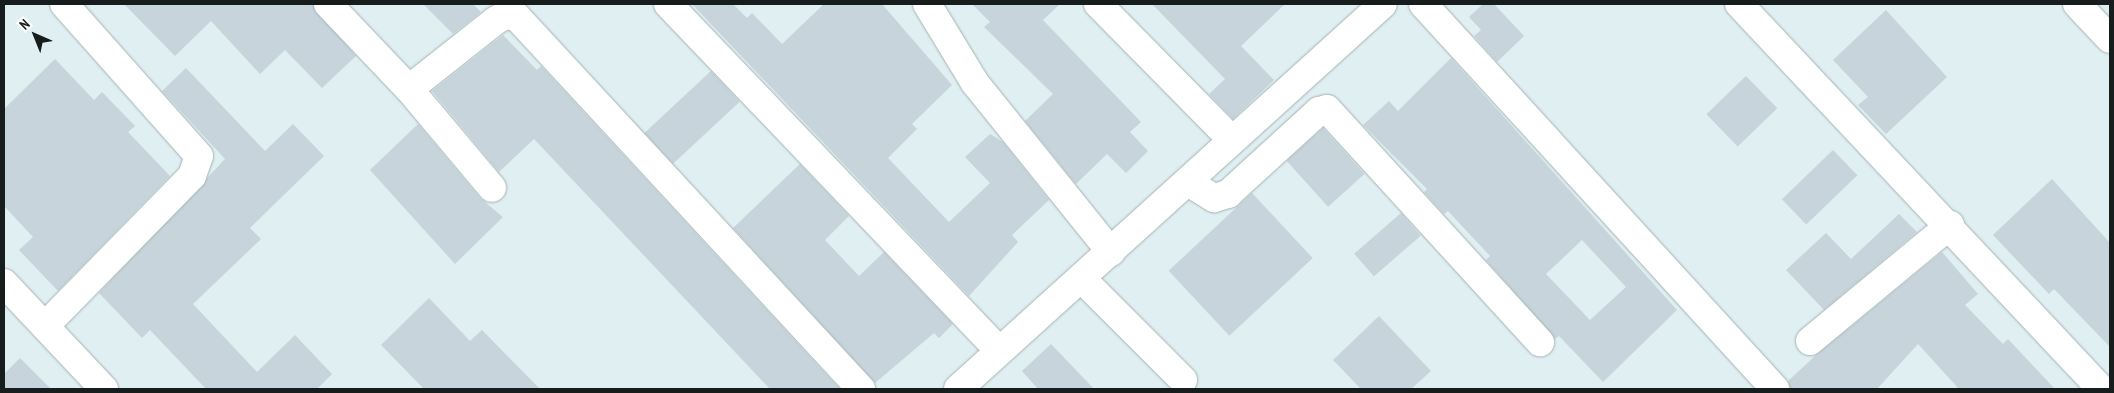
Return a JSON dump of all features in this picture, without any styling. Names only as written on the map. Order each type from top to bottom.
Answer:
[{"type":"street","points":[[45,326],[192,176],[199,156],[64,4]]},
{"type":"street","points":[[328,4],[409,89],[492,188]]},
{"type":"street","points":[[668,4],[1000,351]]},
{"type":"street","points":[[927,4],[975,83],[1111,252]]},
{"type":"street","points":[[1098,4],[1232,140]]},
{"type":"street","points":[[958,389],[1082,279],[1383,4]]},
{"type":"street","points":[[1423,4],[1775,389]]},
{"type":"street","points":[[1739,4],[1950,225],[2101,389]]},
{"type":"street","points":[[2077,4],[2110,39]]},
{"type":"street","points":[[409,89],[495,21],[504,16],[516,18],[861,389]]},
{"type":"street","points":[[1188,182],[1214,198],[1228,194],[1246,183],[1319,111],[1327,109],[1540,342]]},
{"type":"street","points":[[1810,341],[1950,225]]},
{"type":"street","points":[[1082,279],[1183,380]]},
{"type":"street","points":[[4,283],[104,389]]},
{"type":"building","points":[[124,4],[312,4],[356,56],[322,88],[285,50],[260,74],[211,21],[175,56]]},
{"type":"building","points":[[423,4],[473,4],[481,12],[453,34]]},
{"type":"building","points":[[692,4],[733,4],[747,18],[752,13],[782,44],[824,4],[882,4],[952,85],[912,124],[917,129],[888,158],[949,222],[990,183],[965,157],[990,134],[1003,142],[1049,200],[1012,235],[1018,242],[969,296]]},
{"type":"building","points":[[972,4],[1060,4],[1043,20],[1141,122],[1130,132],[1148,151],[1126,173],[1107,154],[1076,184],[1025,121],[1053,94],[984,27],[990,22]]},
{"type":"building","points":[[1152,4],[1285,4],[1241,46],[1274,80],[1233,119],[1209,94],[1225,79]]},
{"type":"building","points":[[1483,4],[1494,4],[1524,36],[1497,62],[1474,36],[1481,30],[1469,17]]},
{"type":"building","points":[[1886,10],[1947,77],[1886,134],[1858,105],[1868,97],[1833,60]]},
{"type":"building","points":[[503,35],[537,70],[541,66],[840,389],[770,389],[534,139],[499,172],[432,91]]},
{"type":"building","points":[[1451,58],[1677,310],[1603,382],[1559,336],[1555,339],[1486,260],[1490,256],[1448,211],[1444,214],[1424,192],[1427,189],[1363,125],[1389,101],[1398,111]],"holes":[[[1582,240],[1626,287],[1590,320],[1546,274]]]},
{"type":"building","points":[[55,59],[94,100],[102,92],[135,126],[128,132],[170,176],[58,291],[19,250],[33,237],[4,206],[4,109]]},
{"type":"building","points":[[186,68],[265,151],[293,124],[324,156],[250,228],[261,239],[193,304],[257,372],[295,335],[332,374],[317,389],[206,389],[150,330],[142,338],[99,293],[225,159],[162,91]]},
{"type":"building","points":[[711,71],[740,102],[673,164],[644,133]]},
{"type":"building","points":[[1746,76],[1777,108],[1738,147],[1706,114]]},
{"type":"building","points":[[418,124],[480,198],[503,217],[455,264],[370,170]]},
{"type":"building","points":[[1323,128],[1364,174],[1328,207],[1287,161]]},
{"type":"building","points":[[1833,150],[1857,175],[1806,224],[1782,199]]},
{"type":"building","points":[[800,164],[849,216],[825,240],[859,276],[884,252],[953,324],[939,338],[934,333],[875,383],[733,228]]},
{"type":"building","points":[[2052,179],[2110,243],[2110,347],[2054,289],[2049,294],[1993,235]]},
{"type":"building","points":[[1252,193],[1313,258],[1229,336],[1169,271]]},
{"type":"building","points":[[1401,213],[1421,236],[1374,276],[1354,254]]},
{"type":"building","points":[[1899,214],[1917,232],[1824,310],[1786,270],[1826,233],[1851,259]]},
{"type":"building","points":[[1942,252],[1978,294],[1965,305],[2003,344],[2008,339],[2055,389],[1959,389],[1918,344],[1877,389],[1790,389],[1788,381],[1815,356]]},
{"type":"building","points":[[429,298],[470,341],[482,330],[540,389],[424,389],[381,345]]},
{"type":"building","points":[[1379,316],[1431,371],[1411,389],[1361,389],[1333,360]]},
{"type":"building","points":[[1051,344],[1094,389],[1038,389],[1022,371]]},
{"type":"building","points":[[20,358],[51,389],[4,389],[4,374]]}]
